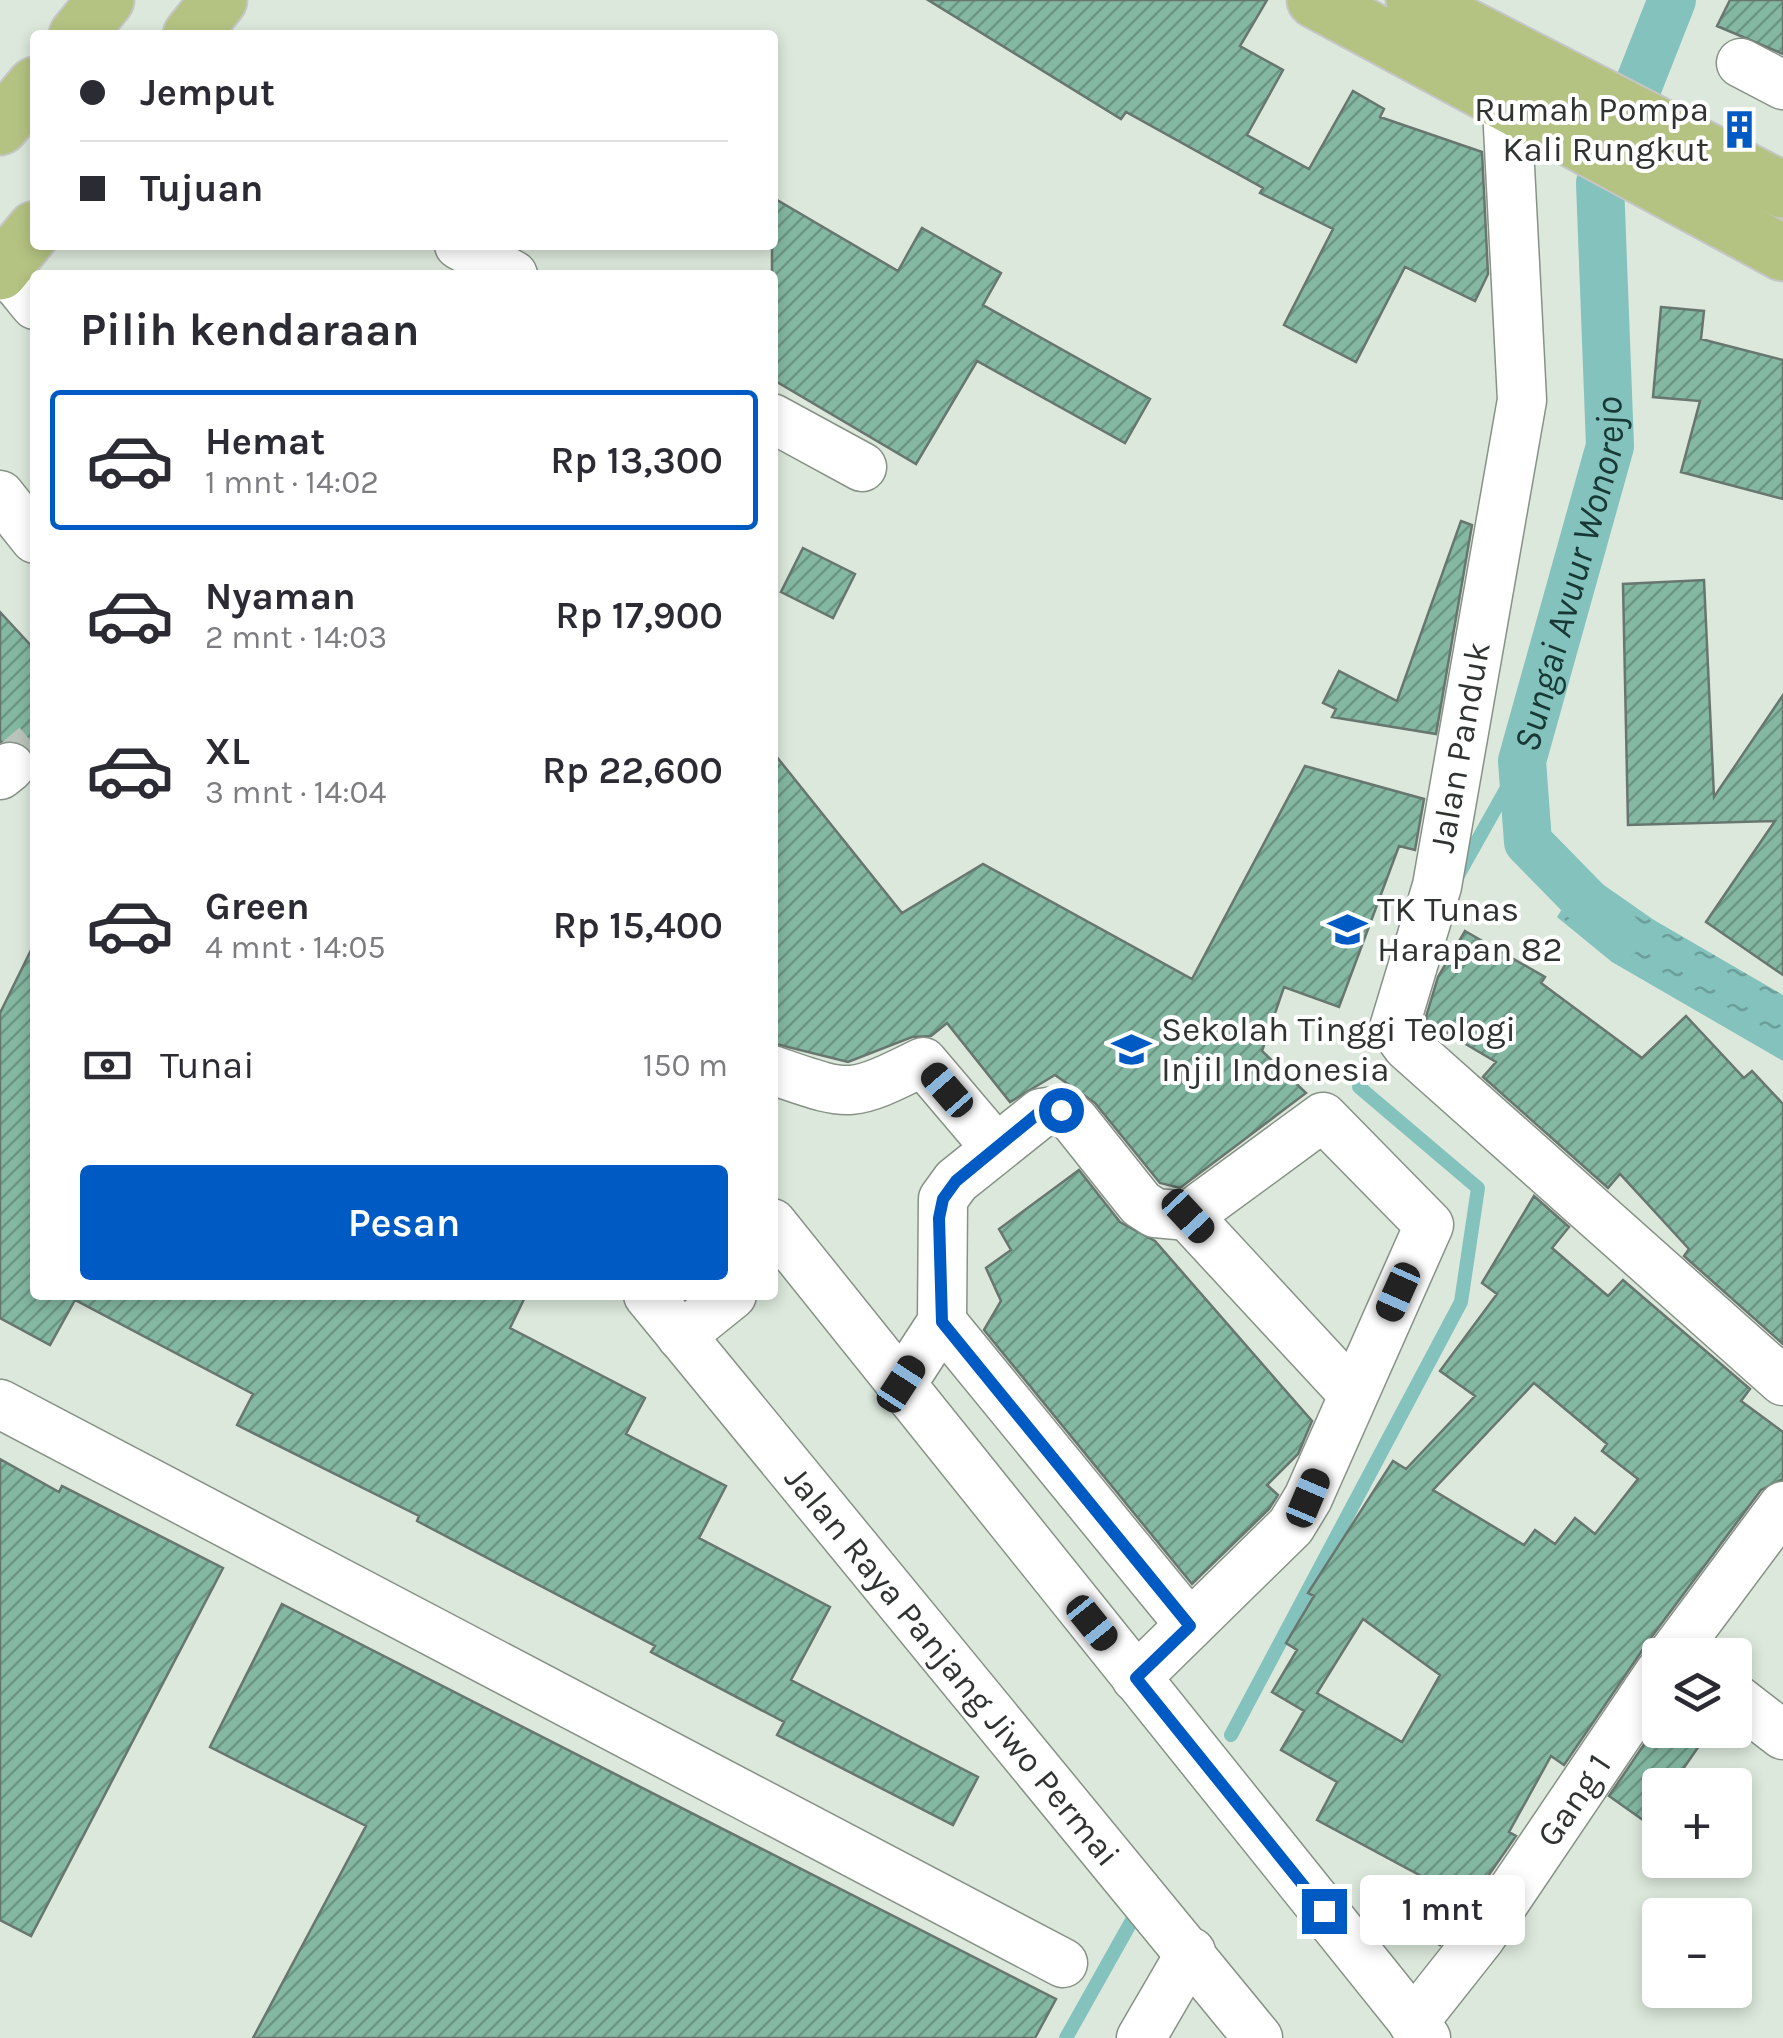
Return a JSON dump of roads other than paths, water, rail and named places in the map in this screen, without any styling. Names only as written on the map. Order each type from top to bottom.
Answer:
[{"type":"main road","points":[[80,30],[106,0]]},
{"type":"main road","points":[[194,30],[219,0]]},
{"type":"main road","points":[[1315,0],[1527,90],[1685,139],[1783,190]]},
{"type":"main road","points":[[1414,0],[1656,188],[1783,254]]},
{"type":"main road","points":[[0,127],[30,91]]},
{"type":"street","points":[[1741,62],[1783,85]]},
{"type":"street","name":"Jalan Panduk","points":[[1527,90],[1522,400],[1437,886],[1394,1028],[1407,1046],[1783,1382]]},
{"type":"street","points":[[467,250],[504,270]]},
{"type":"street","points":[[778,421],[862,467]]},
{"type":"street","points":[[778,1072],[845,1092],[865,1090],[922,1062],[996,1148]]},
{"type":"street","points":[[901,1384],[942,1322],[939,1218],[943,1199],[956,1181],[1040,1112],[1061,1110],[1074,1120],[1141,1204],[1155,1214],[1188,1216],[1322,1117],[1429,1225],[1308,1498],[1291,1526],[1136,1678]]},
{"type":"street","points":[[1188,1216],[1352,1393]]},
{"type":"street","points":[[779,1244],[901,1384],[1420,2030]]},
{"type":"street","name":"Jalan Raya Panjang Jiwo Permai","points":[[652,1300],[1258,2038]]},
{"type":"street","points":[[682,1336],[726,1300]]},
{"type":"street","points":[[942,1322],[1190,1626]]},
{"type":"street","points":[[0,1404],[1063,1963]]},
{"type":"street","name":"Gang 1","points":[[1686,1638],[1783,1506]]},
{"type":"street","name":"Gang 1","points":[[1420,2030],[1642,1701]]},
{"type":"street","points":[[1752,1711],[1783,1735]]},
{"type":"street","points":[[1142,2038],[1191,1952]]},
{"type":"water","points":[[1585,872],[1654,920],[1783,995],[1783,1061],[1612,962],[1557,917]]},
{"type":"waterway","name":"Sungai Avuur Wonorejo","points":[[1619,935],[1528,842],[1522,761],[1610,446],[1600,183],[1672,0]]},
{"type":"waterway","points":[[1457,877],[1522,761]]},
{"type":"waterway","points":[[1231,1735],[1461,1302],[1478,1188],[1359,1087]]},
{"type":"waterway","points":[[1066,2038],[1135,1915]]},
{"type":"tunnel","points":[[10,767],[30,750]]},
{"type":"place","name":"Rumah Pompa Kali Rungkut","points":[[1739,129]]},
{"type":"place","name":"TK Tunas Harapan 82","points":[[1347,929]]},
{"type":"place","name":"Sekolah Tinggi Teologi Injil Indonesia","points":[[1131,1049]]}]
